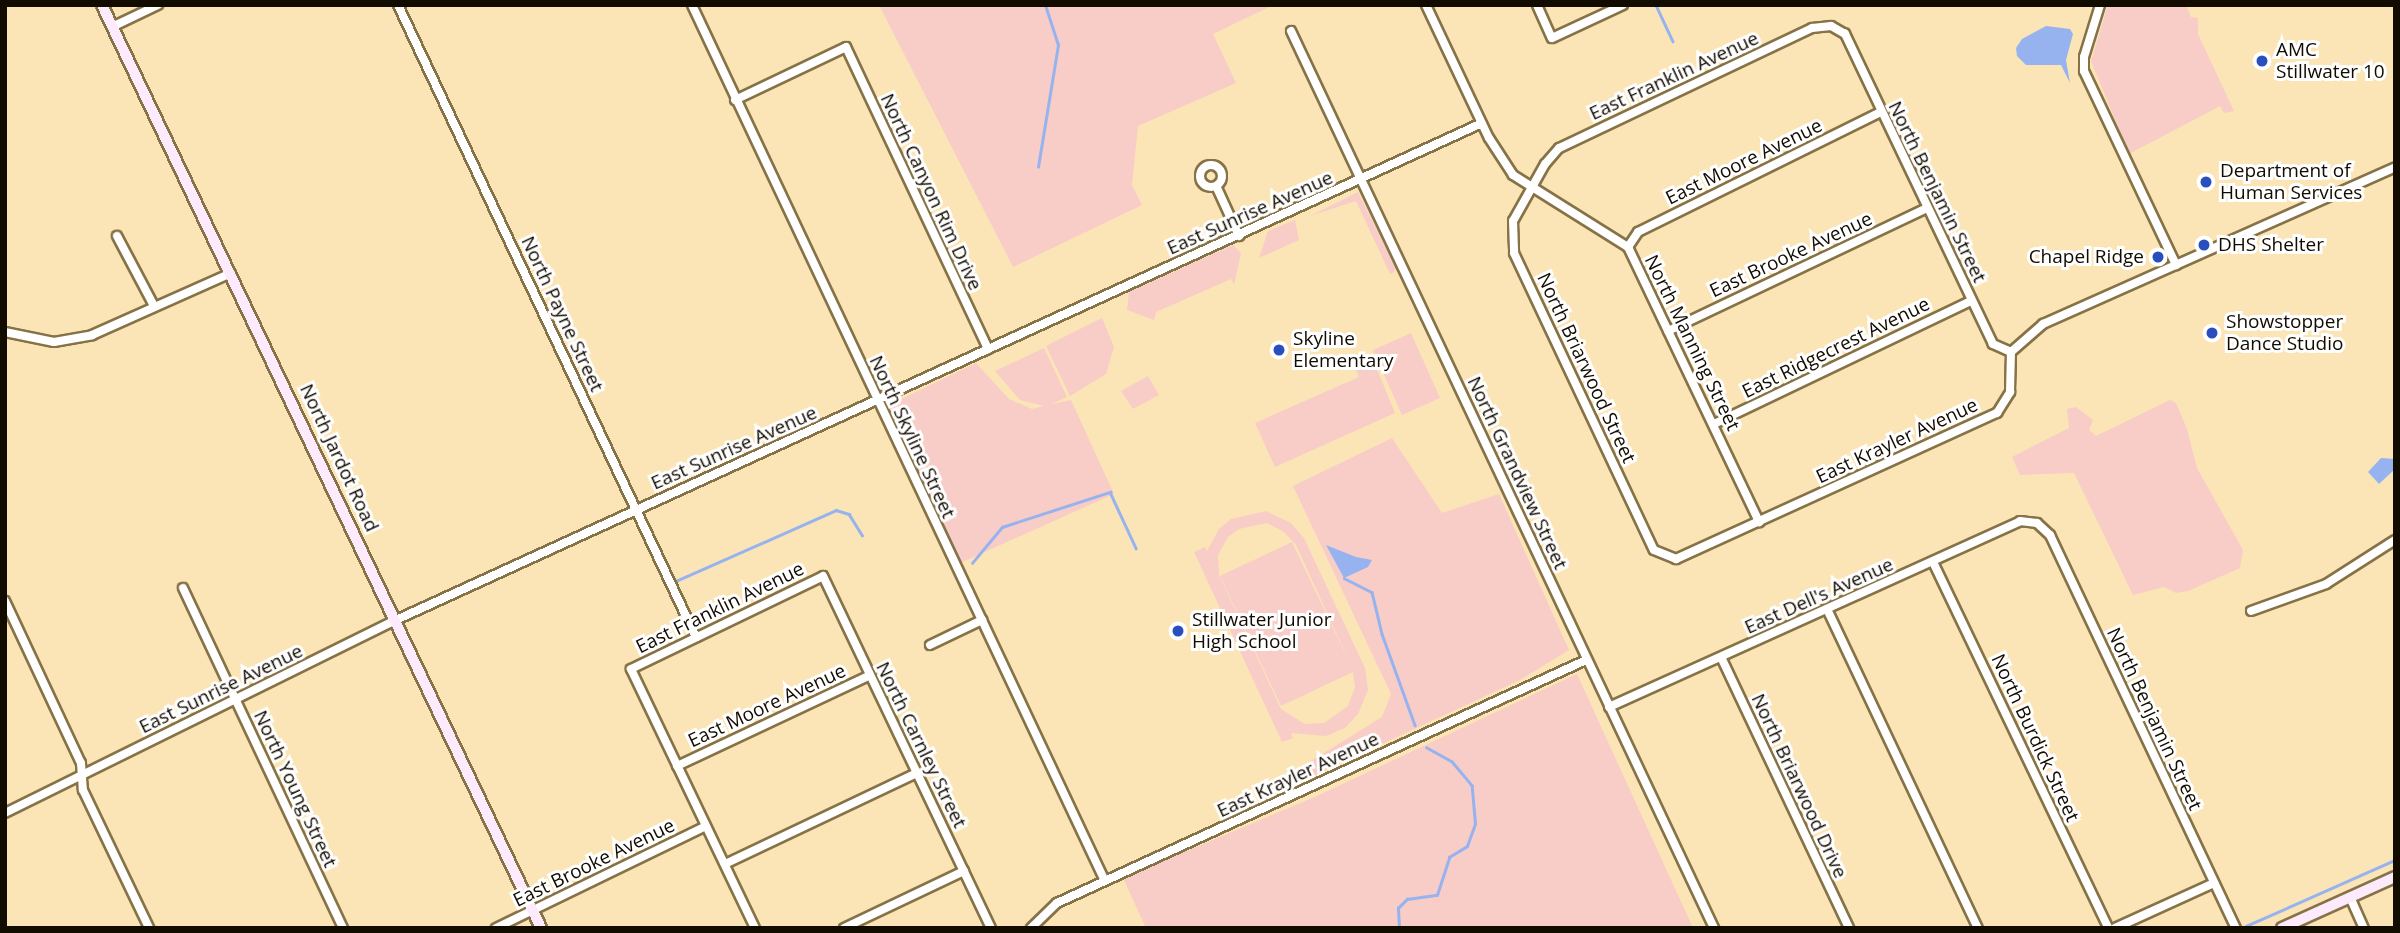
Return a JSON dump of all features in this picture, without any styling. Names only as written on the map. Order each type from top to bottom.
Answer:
[{"type":"street","name":"North Jardot Road","points":[[102,5],[541,928]]},
{"type":"street","points":[[112,27],[158,5]]},
{"type":"street","name":"North Payne Street","points":[[398,5],[638,509],[696,637]]},
{"type":"street","name":"North Skyline Street","points":[[692,5],[1105,881]]},
{"type":"street","name":"North Manning Street","points":[[1426,5],[1482,123],[1513,174],[1628,247],[1759,522]]},
{"type":"street","points":[[1537,5],[1552,38],[1623,5]]},
{"type":"street","points":[[2100,5],[2084,57],[2084,71],[2176,265]]},
{"type":"street","name":"East Franklin Avenue","points":[[1534,187],[1559,148],[1812,28],[1831,26],[1846,34]]},
{"type":"street","name":"North Grandview Street","points":[[1292,31],[1714,928]]},
{"type":"street","name":"North Benjamin Street","points":[[1846,34],[1993,344],[2011,352]]},
{"type":"street","name":"North Canyon Rim Drive","points":[[735,100],[846,47],[988,349]]},
{"type":"street","name":"East Moore Avenue","points":[[1628,247],[1638,232],[1881,112]]},
{"type":"street","name":"East Sunrise Avenue","points":[[5,813],[396,620],[1482,123]]},
{"type":"street","points":[[2011,352],[2043,324],[2395,167]]},
{"type":"street","name":"North Briarwood Street","points":[[1534,187],[1513,221],[1514,253],[1654,550],[1666,558]]},
{"type":"street","points":[[1217,188],[1238,236]]},
{"type":"street","name":"East Brooke Avenue","points":[[1668,331],[1927,208]]},
{"type":"street","points":[[117,236],[154,306]]},
{"type":"street","points":[[5,332],[54,342],[92,335],[231,273]]},
{"type":"street","name":"East Ridgecrest Avenue","points":[[1714,424],[1971,301]]},
{"type":"street","name":"East Krayler Avenue","points":[[1666,558],[1684,556],[1997,413],[2010,392],[2011,352]]},
{"type":"street","name":"East Dell's Avenue","points":[[1609,707],[2020,521],[2042,525]]},
{"type":"street","name":"North Benjamin Street","points":[[2042,525],[2236,928]]},
{"type":"street","points":[[2251,611],[2326,584],[2395,540]]},
{"type":"street","name":"North Burdick Street","points":[[1933,562],[2108,928]]},
{"type":"street","name":"East Franklin Avenue","points":[[677,766],[631,669],[823,576]]},
{"type":"street","name":"North Carnley Street","points":[[823,576],[991,928]]},
{"type":"street","name":"North Young Street","points":[[183,588],[344,928]]},
{"type":"street","points":[[5,601],[83,775],[83,790],[149,928]]},
{"type":"street","points":[[1827,609],[1978,928]]},
{"type":"street","points":[[930,645],[982,620]]},
{"type":"street","name":"North Briarwood Drive","points":[[1721,657],[1849,928]]},
{"type":"street","name":"East Krayler Avenue","points":[[1031,928],[1058,904],[1105,881],[1586,660]]},
{"type":"street","name":"East Moore Avenue","points":[[677,766],[870,675]]},
{"type":"street","points":[[677,766],[755,928]]},
{"type":"street","points":[[724,864],[917,773]]},
{"type":"street","name":"East Brooke Avenue","points":[[496,928],[706,826]]},
{"type":"street","points":[[844,928],[964,871]]},
{"type":"street","points":[[2282,928],[2395,877]]},
{"type":"street","points":[[2115,928],[2214,883]]},
{"type":"street","points":[[2350,897],[2364,928]]},
{"type":"shaded area","points":[[879,5],[1273,5],[1213,34],[1236,83],[1138,126],[1132,185],[1142,205],[1013,267]]},
{"type":"shaded area","points":[[2108,5],[2186,5],[2191,17],[2198,18],[2198,34],[2234,111],[2224,113],[2220,106],[2129,154],[2091,61]]},
{"type":"shaded area","points":[[1358,192],[1396,268],[1390,274],[1356,201],[1310,216]]},
{"type":"shaded area","points":[[1295,220],[1299,240],[1259,258],[1268,231]]},
{"type":"shaded area","points":[[1233,245],[1241,253],[1234,285],[1231,279],[1156,312],[1154,320],[1127,310],[1129,292]]},
{"type":"shaded area","points":[[1102,318],[1114,347],[1106,374],[1070,396],[1046,346]]},
{"type":"shaded area","points":[[1411,333],[1440,398],[1402,415],[1373,350]]},
{"type":"shaded area","points":[[1044,348],[1067,397],[1051,404],[1071,400],[1114,494],[960,563],[887,406],[976,363],[1009,399],[1032,409],[1044,406],[1020,400],[995,371]]},
{"type":"shaded area","points":[[1372,357],[1395,413],[1275,467],[1255,423],[1359,377],[1354,364]]},
{"type":"shaded area","points":[[1148,376],[1159,395],[1133,409],[1121,391]]},
{"type":"shaded area","points":[[2170,400],[2176,403],[2187,429],[2197,468],[2243,550],[2240,568],[2188,591],[2176,593],[2164,587],[2133,595],[2074,473],[2020,475],[2012,457],[2069,428],[2067,409],[2076,407],[2093,420],[2089,430],[2096,436]]},
{"type":"shaded area","points":[[1392,438],[1442,513],[1499,494],[1569,650],[1520,680],[1300,782],[1295,771],[1382,717],[1391,694],[1293,486]]},
{"type":"shaded area","points":[[1266,511],[1291,523],[1304,538],[1365,668],[1368,690],[1358,714],[1345,728],[1326,736],[1291,733],[1293,738],[1282,742],[1194,552],[1205,547],[1207,551],[1219,529],[1231,519]],"holes":[[[1267,523],[1284,532],[1296,545],[1353,670],[1292,542],[1220,576],[1281,706],[1353,672],[1355,687],[1348,706],[1324,723],[1305,724],[1281,709],[1219,575],[1218,555],[1228,537],[1239,529]]]},
{"type":"shaded area","points":[[1577,674],[1693,928],[1146,928],[1123,878],[1317,796]]},
{"type":"water","points":[[2046,26],[2070,29],[2073,34],[2066,60],[2070,83],[2061,65],[2026,65],[2017,56],[2016,48],[2022,39]]},
{"type":"water","points":[[2381,458],[2395,459],[2395,469],[2379,484],[2368,472]]},
{"type":"water","points":[[1326,545],[1356,557],[1372,560],[1368,567],[1344,578]]},
{"type":"waterway","points":[[1038,167],[1058,45],[1045,5]]},
{"type":"waterway","points":[[1656,5],[1673,41]]},
{"type":"waterway","points":[[972,563],[1002,527],[1110,492],[1136,548]]},
{"type":"waterway","points":[[676,581],[836,510],[849,514],[862,535]]},
{"type":"waterway","points":[[1344,578],[1372,592],[1382,634],[1415,725]]},
{"type":"waterway","points":[[1399,928],[1398,908],[1407,899],[1437,895],[1449,857],[1467,846],[1475,824],[1472,786],[1452,762],[1427,748]]},
{"type":"waterway","points":[[2246,926],[2395,860]]},
{"type":"place","name":"AMC Stillwater 10","points":[[2262,61]]},
{"type":"place","name":"Department of Human Services","points":[[2206,182]]},
{"type":"place","name":"DHS Shelter","points":[[2204,245]]},
{"type":"place","name":"Chapel Ridge","points":[[2158,257]]},
{"type":"place","name":"Showstopper Dance Studio","points":[[2212,333]]},
{"type":"place","name":"Skyline Elementary","points":[[1279,350]]},
{"type":"place","name":"Stillwater Junior High School","points":[[1178,631]]}]
